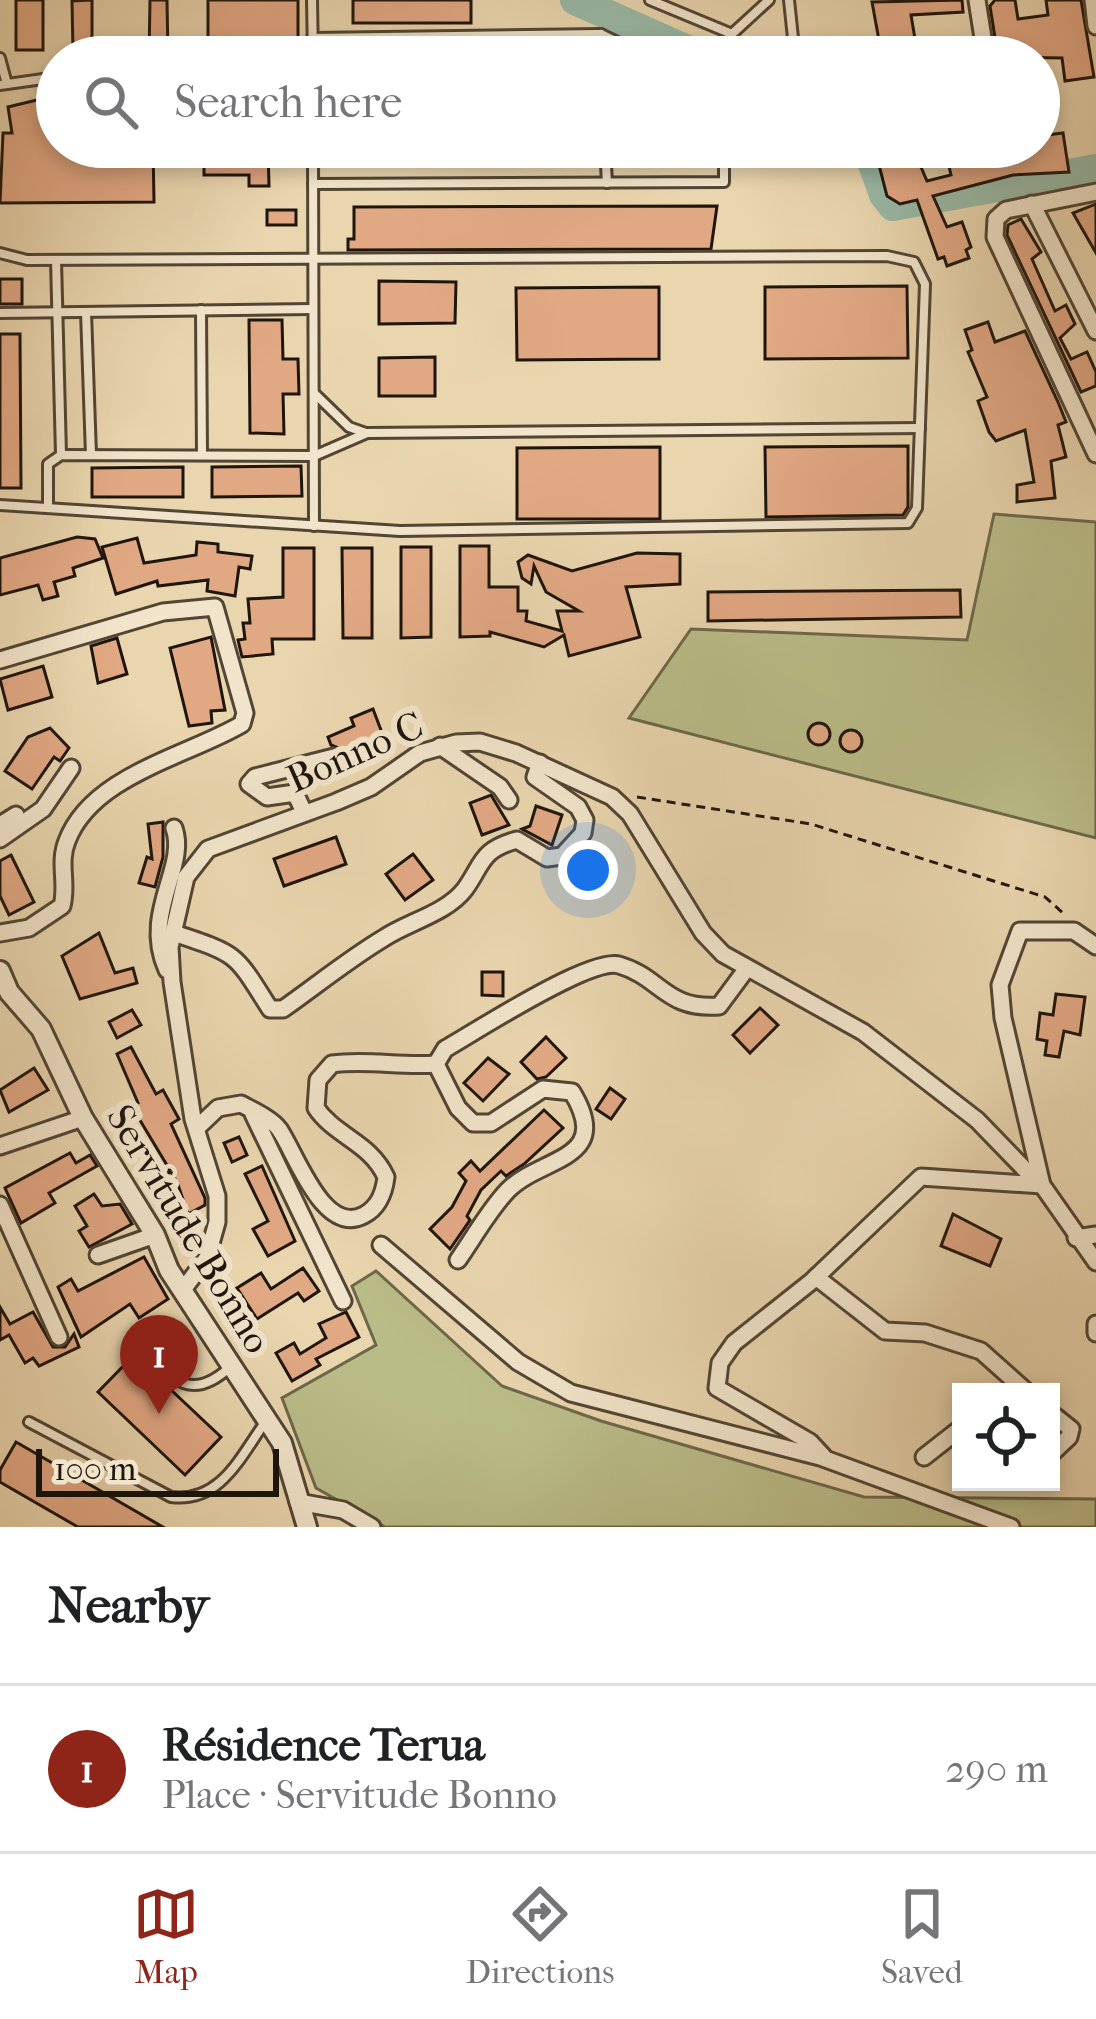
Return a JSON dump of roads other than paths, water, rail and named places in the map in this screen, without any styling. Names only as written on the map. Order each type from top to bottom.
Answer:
[{"type":"street","points":[[977,0],[983,36]]},
{"type":"street","points":[[1093,0],[1096,26]]},
{"type":"street","points":[[1096,192],[1032,204],[995,219],[995,241],[1096,454]]},
{"type":"street","points":[[1032,204],[1096,331]]},
{"type":"street","points":[[0,660],[163,612],[214,608],[245,713],[242,724],[221,736],[111,789],[67,840],[62,905],[29,928],[0,933]]},
{"type":"street","name":"Bonno C","points":[[185,1288],[207,1258],[218,1222],[217,1196],[198,1127],[172,982],[174,933],[186,877],[206,852],[371,787],[420,753],[440,746],[480,742],[540,763],[612,797],[630,814],[703,933],[746,971],[797,991],[878,1042],[976,1120],[1041,1185]]},
{"type":"street","points":[[440,746],[484,774],[509,800]]},
{"type":"street","points":[[304,812],[295,794],[267,797],[249,784],[255,776],[334,757]]},
{"type":"street","points":[[174,933],[232,953],[244,963],[270,1010],[283,1009],[386,936],[451,901],[466,888],[473,867],[506,843],[517,840],[547,858],[562,856],[583,833],[585,820],[578,806],[536,777],[540,763]]},
{"type":"street","points":[[0,839],[43,809],[71,768]]},
{"type":"street","points":[[0,825],[16,815]]},
{"type":"street","points":[[172,982],[158,933],[177,843],[174,829]]},
{"type":"street","points":[[1096,946],[1074,931],[1020,931],[1000,985],[1041,1185],[1096,1262]]},
{"type":"street","points":[[436,1064],[445,1049],[585,969],[619,965],[678,1004],[701,1007],[719,1006],[746,971]]},
{"type":"street","name":"Servitude Bonno","points":[[0,971],[9,992],[40,1030],[83,1118],[155,1235],[169,1270],[282,1443],[307,1527]]},
{"type":"street","points":[[198,1127],[218,1108],[233,1103],[279,1129],[295,1165],[321,1199],[342,1217],[356,1219],[370,1212],[384,1194],[386,1177],[362,1143],[327,1124],[316,1108],[318,1080],[332,1064],[353,1061],[436,1064]]},
{"type":"street","points":[[436,1064],[458,1108],[473,1123],[491,1123],[543,1089],[572,1092],[584,1113],[586,1130],[578,1148],[510,1187],[458,1260]]},
{"type":"street","points":[[253,1114],[343,1301]]},
{"type":"street","points":[[1,1144],[83,1118]]},
{"type":"street","points":[[825,1458],[810,1442],[717,1388],[720,1363],[734,1342],[815,1277],[921,1177],[1041,1185]]},
{"type":"street","points":[[0,1205],[58,1337]]},
{"type":"street","points":[[98,1256],[155,1235]]},
{"type":"street","points":[[1076,1238],[1096,1235]]},
{"type":"street","points":[[381,1245],[518,1362],[571,1393],[825,1458],[1010,1527]]},
{"type":"street","points":[[815,1277],[885,1331],[951,1339],[981,1351],[1004,1383]]},
{"type":"street","points":[[1096,1324],[1096,1333]]},
{"type":"street","points":[[1060,1421],[1070,1429],[1070,1437],[1060,1446]]},
{"type":"street","points":[[924,1457],[952,1436]]},
{"type":"street","points":[[298,1502],[343,1510],[372,1527]]},
{"type":"lane","points":[[312,0],[313,36]]},
{"type":"lane","points":[[650,0],[732,34],[769,0]]},
{"type":"lane","points":[[789,0],[793,36]]},
{"type":"lane","points":[[457,36],[605,36]]},
{"type":"lane","points":[[0,58],[3,84],[36,80]]},
{"type":"lane","points":[[313,168],[314,526]]},
{"type":"lane","points":[[606,168],[607,183]]},
{"type":"lane","points":[[313,184],[724,182],[724,168]]},
{"type":"lane","points":[[0,253],[56,260],[901,258],[914,262],[925,284],[917,508],[908,523],[400,531],[0,505]]},
{"type":"lane","points":[[56,260],[61,455]]},
{"type":"lane","points":[[0,313],[313,309]]},
{"type":"lane","points":[[201,310],[202,455]]},
{"type":"lane","points":[[86,312],[92,455]]},
{"type":"lane","points":[[314,393],[350,427],[367,433],[920,428]]},
{"type":"lane","points":[[48,508],[48,464],[61,455],[314,456],[367,433]]},
{"type":"lane","points":[[147,1347],[177,1384],[189,1389],[206,1386],[231,1366]]},
{"type":"lane","points":[[29,1422],[171,1497],[193,1500],[213,1492],[267,1419]]},
{"type":"waterway","points":[[575,0],[656,36]]},
{"type":"waterway","points":[[874,168],[893,206],[1096,169]]},
{"type":"place","name":"Résidence Terua","points":[[159,1414]]}]
